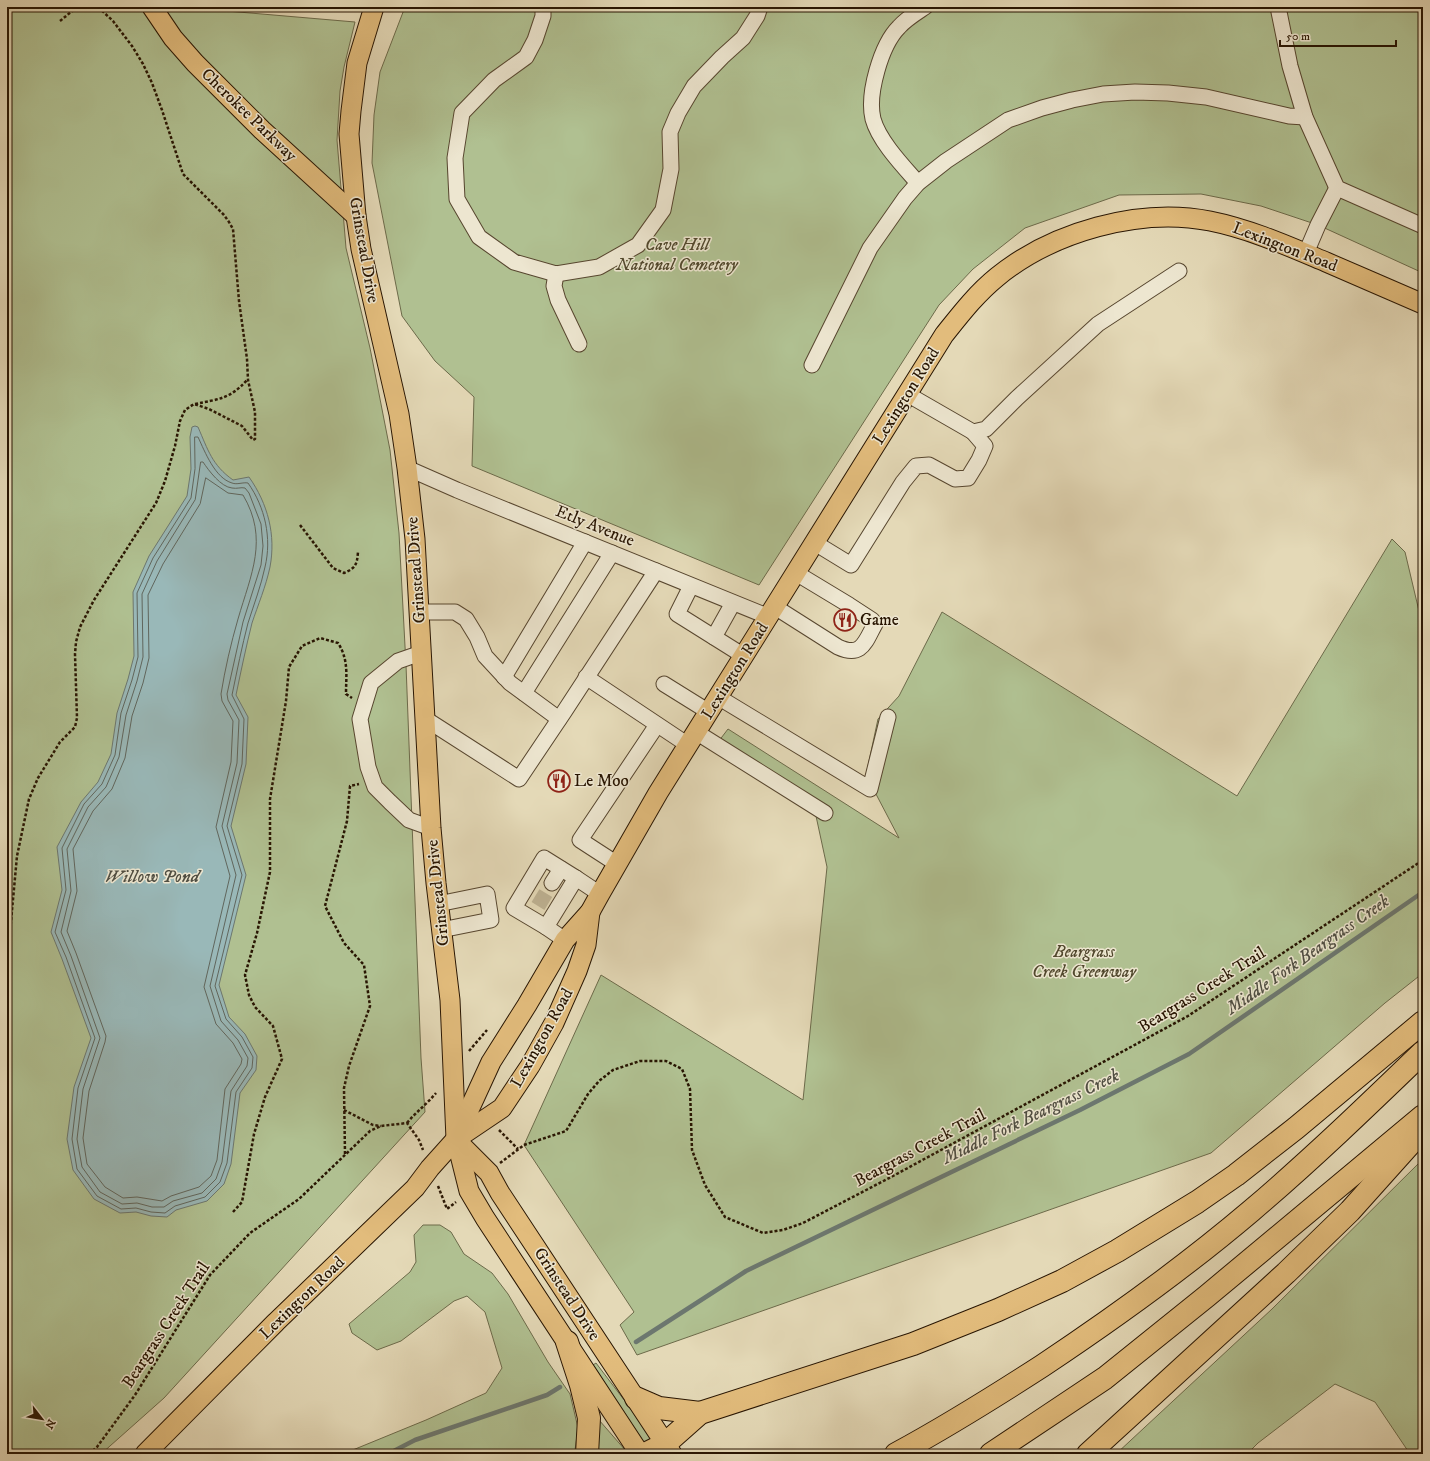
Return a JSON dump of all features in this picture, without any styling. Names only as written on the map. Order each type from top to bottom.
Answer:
[{"type":"highway","points":[[636,1398],[659,1408],[700,1413],[913,1344],[998,1310],[1062,1281],[1117,1251],[1197,1202],[1236,1175],[1296,1128],[1423,1022]]},
{"type":"highway","points":[[896,1454],[992,1399],[1090,1334],[1176,1271],[1251,1211],[1317,1152],[1423,1052]]},
{"type":"highway","points":[[991,1454],[1105,1378],[1213,1291],[1423,1116]]},
{"type":"highway","points":[[1088,1454],[1286,1273],[1350,1211],[1423,1130]]},
{"type":"highway","points":[[567,1342],[581,1385],[589,1418],[587,1454]]},
{"type":"highway","points":[[645,1454],[669,1449],[700,1413]]},
{"type":"main road","name":"Cherokee Parkway","points":[[152,7],[173,38],[195,63],[262,130],[356,216]]},
{"type":"main road","name":"Grinstead Drive","points":[[374,7],[357,63],[349,134],[356,216],[361,250],[399,414],[415,539],[431,828],[438,904],[450,1000],[456,1139],[469,1191],[485,1218],[640,1454]]},
{"type":"main road","name":"Lexington Road","points":[[456,1139],[491,1062],[527,1005],[565,940],[590,912],[616,864],[658,793],[944,335],[972,300],[996,278],[1016,263],[1036,251],[1061,239],[1088,230],[1144,218],[1179,217],[1209,221],[1256,233],[1423,304]]},
{"type":"main road","name":"Lexington Road","points":[[145,1454],[276,1322],[415,1188],[430,1168],[456,1139],[502,1108],[530,1066],[557,1016],[577,971],[586,945],[590,912]]},
{"type":"main road","name":"Grinstead Drive","points":[[456,1139],[489,1172],[500,1193],[669,1449]]},
{"type":"street","points":[[543,7],[543,16],[535,40],[526,57],[494,80],[462,113],[454,158],[458,199],[479,237],[514,262],[556,274],[599,267],[638,245],[663,210],[671,169],[670,132],[678,113],[694,86],[722,57],[744,38],[757,16],[760,7]]},
{"type":"street","points":[[918,183],[894,156],[883,140],[873,119],[872,95],[876,72],[886,48],[898,28],[914,14],[925,7]]},
{"type":"street","points":[[1278,7],[1290,66],[1305,117],[1337,188],[1423,226]]},
{"type":"street","points":[[812,365],[870,248],[918,183],[946,161],[1008,120],[1042,108],[1072,100],[1103,94],[1135,92],[1168,93],[1206,97],[1289,116],[1305,117]]},
{"type":"street","points":[[1306,253],[1318,225],[1337,188]]},
{"type":"street","points":[[973,432],[986,429],[1017,398],[1098,324],[1178,271]]},
{"type":"street","points":[[556,274],[554,286],[558,300],[579,344]]},
{"type":"street","points":[[815,543],[851,565],[903,482],[916,466],[929,465],[955,479],[968,478],[980,460],[985,446],[973,432],[907,394]]},
{"type":"street","name":"Etly Avenue","points":[[407,468],[733,603],[772,612],[848,652],[856,651],[862,646],[874,624],[872,620],[849,604],[796,573]]},
{"type":"street","points":[[504,677],[585,542]]},
{"type":"street","points":[[524,693],[612,553]]},
{"type":"street","points":[[424,718],[519,779],[656,571]]},
{"type":"street","points":[[691,586],[677,614],[744,656]]},
{"type":"street","points":[[714,637],[733,603]]},
{"type":"street","points":[[419,612],[454,612],[466,619],[477,636],[485,656],[504,677],[559,719]]},
{"type":"street","points":[[421,653],[398,661],[371,683],[360,719],[368,767],[376,787],[409,820],[431,828]]},
{"type":"street","points":[[586,677],[657,725],[692,739],[825,813]]},
{"type":"street","points":[[664,684],[714,704],[870,789],[888,718]]},
{"type":"street","points":[[616,864],[580,840],[657,725]]},
{"type":"street","points":[[514,908],[544,858],[600,894]]},
{"type":"street","points":[[552,883],[561,869]]},
{"type":"street","points":[[546,927],[576,878]]},
{"type":"street","points":[[438,904],[487,894],[491,920],[441,930]]},
{"type":"street","points":[[489,910],[514,908],[534,912],[546,927],[565,940]]},
{"type":"path","points":[[60,21],[77,7]]},
{"type":"path","points":[[98,7],[113,21],[132,46],[143,64],[162,110],[183,174],[230,222],[233,229],[248,380],[255,412],[255,439],[253,440],[242,426],[194,404]]},
{"type":"path","points":[[7,965],[16,856],[29,799],[38,778],[60,742],[75,727],[77,718],[74,654],[80,627],[94,600],[156,503],[166,482],[180,421],[185,410],[194,404],[225,398],[238,390],[248,380]]},
{"type":"path","points":[[300,525],[333,568],[344,573],[352,569],[357,562],[358,552]]},
{"type":"path","points":[[233,1212],[242,1202],[254,1134],[265,1097],[282,1059],[273,1026],[255,1007],[249,995],[245,974],[258,933],[270,872],[270,799],[286,701],[288,667],[302,646],[320,638],[338,643],[344,652],[346,667],[346,694],[365,704]]},
{"type":"path","points":[[345,1154],[344,1088],[349,1066],[370,1006],[364,965],[344,943],[325,906],[347,821],[350,786],[373,779]]},
{"type":"path","name":"Beargrass Creek Trail","points":[[499,1164],[524,1145],[566,1131],[588,1094],[599,1081],[613,1070],[640,1062],[666,1061],[682,1070],[690,1089],[692,1150],[705,1185],[725,1217],[763,1233],[783,1230],[802,1223],[893,1176],[1188,1016],[1423,860]]},
{"type":"path","points":[[419,1140],[407,1123],[414,1114],[427,1104]]},
{"type":"path","points":[[344,1110],[373,1125],[382,1126]]},
{"type":"path","name":"Beargrass Creek Trail","points":[[89,1454],[98,1447],[135,1395],[210,1275],[250,1233],[299,1199],[370,1131],[382,1126],[407,1123]]},
{"type":"path","points":[[499,1130],[518,1149]]},
{"type":"green space","points":[[7,7],[180,7],[355,22],[340,91],[337,140],[346,248],[370,348],[390,450],[399,533],[406,665],[421,1058],[425,1112],[164,1398],[101,1454],[7,1454]]},
{"type":"green space","name":"Cave Hill National Cemetery","points":[[405,7],[1423,7],[1423,273],[1318,225],[1261,206],[1201,194],[1119,195],[1025,228],[973,269],[939,305],[759,585],[472,466],[474,397],[435,361],[402,316],[372,163],[374,115],[380,72]]},
{"type":"green space","name":"Beargrass Creek Greenway","points":[[1392,539],[1405,552],[1423,628],[1423,973],[1385,1003],[1211,1153],[637,1355],[620,1325],[634,1312],[524,1145],[601,975],[803,1100],[827,867],[816,816],[712,750],[728,729],[899,838],[866,775],[878,719],[899,696],[942,612],[1237,796]]},
{"type":"green space","points":[[1423,1159],[1423,1454],[1410,1454],[1375,1402],[1335,1384],[1258,1443],[1247,1454],[1116,1454],[1272,1309]]},
{"type":"green space","points":[[423,1225],[440,1225],[451,1232],[464,1254],[492,1273],[508,1294],[548,1362],[570,1394],[578,1428],[575,1450],[572,1454],[343,1454],[426,1420],[486,1393],[502,1368],[485,1312],[467,1296],[454,1301],[401,1341],[377,1350],[352,1333],[349,1324],[410,1272],[416,1262],[414,1235]]},
{"type":"green space","points":[[596,1363],[653,1438],[645,1444],[593,1365]]},
{"type":"green space","points":[[599,1420],[626,1451],[626,1454],[594,1454]]},
{"type":"water","name":"Willow Pond","points":[[192,427],[198,427],[211,456],[220,469],[233,480],[249,477],[256,487],[266,509],[271,532],[272,555],[270,567],[252,623],[236,695],[248,717],[246,764],[231,826],[246,875],[219,985],[229,1017],[245,1034],[257,1056],[256,1070],[240,1093],[231,1164],[224,1184],[207,1201],[176,1210],[167,1217],[151,1216],[136,1212],[120,1213],[94,1199],[73,1170],[67,1139],[74,1087],[91,1038],[51,932],[62,890],[57,847],[81,802],[98,782],[111,754],[117,713],[134,656],[133,592],[149,556],[187,496],[191,469],[190,437]]},
{"type":"waterway","name":"Middle Fork Beargrass Creek","points":[[636,1342],[746,1271],[1080,1110],[1189,1054],[1423,892]]},
{"type":"waterway","name":"Middle Fork Beargrass Creek","points":[[388,1454],[415,1440],[547,1395],[560,1387]]},
{"type":"tunnel","points":[[538,906],[552,883]]},
{"type":"place","name":"Game","points":[[845,620]]},
{"type":"place","name":"Le Moo","points":[[559,781]]}]
